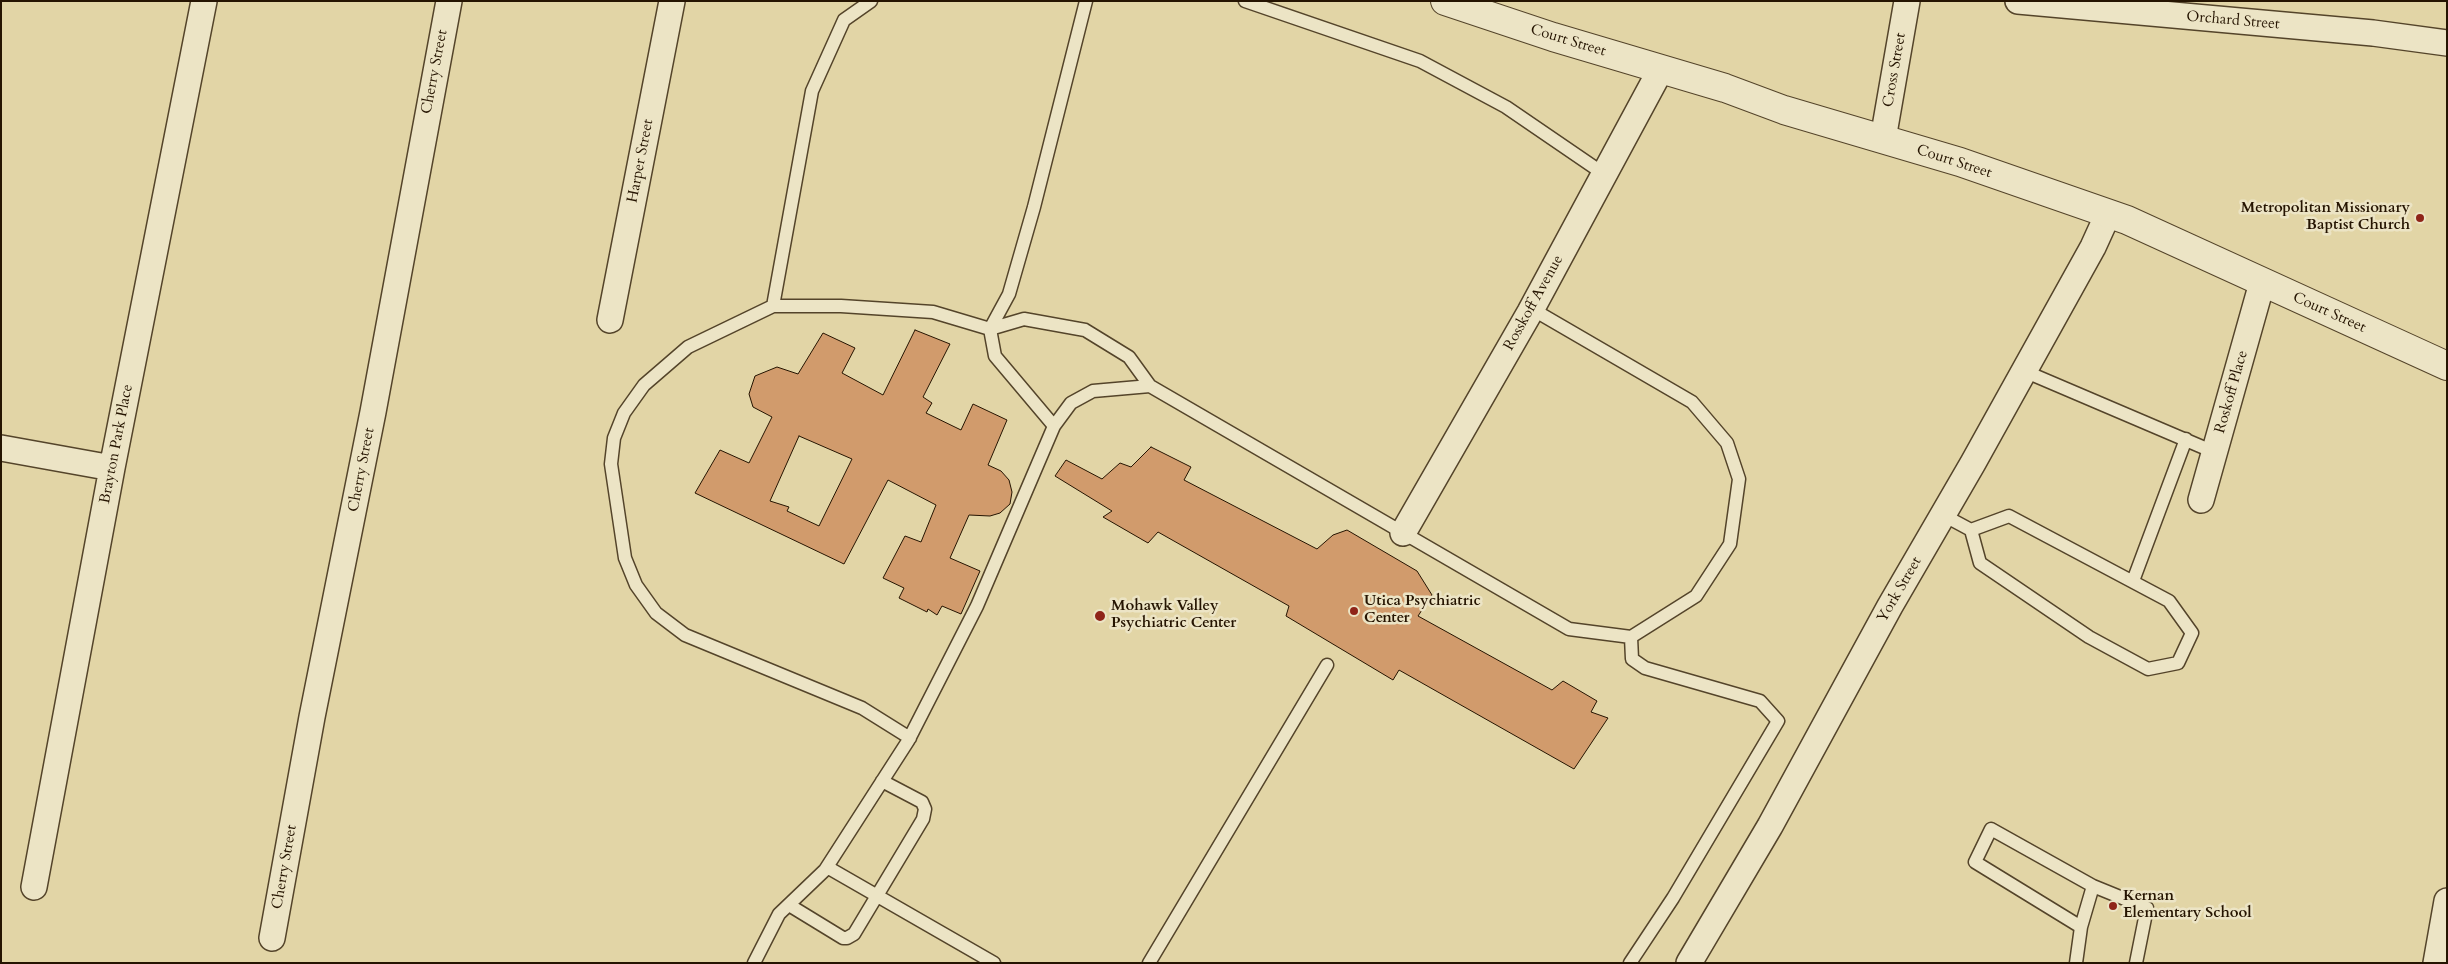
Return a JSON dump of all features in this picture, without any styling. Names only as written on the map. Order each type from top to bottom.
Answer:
[{"type":"street","name":"Brayton Park Place","points":[[34,887],[112,468],[204,1]]},
{"type":"street","name":"Cherry Street","points":[[272,938],[312,717],[373,412],[448,1]]},
{"type":"street","name":"Harper Street","points":[[610,320],[672,1]]},
{"type":"street","name":"Court Street","points":[[1445,1],[1725,88],[1784,110],[1960,162],[2127,220],[2447,366]]},
{"type":"street","name":"Cross Street","points":[[1883,140],[1907,1]]},
{"type":"street","name":"Orchard Street","points":[[2018,1],[2373,33],[2447,43]]},
{"type":"street","name":"Rosskoff Avenue","points":[[1403,533],[1532,309],[1661,69]]},
{"type":"street","name":"York Street","points":[[1689,963],[1770,826],[1890,606],[2093,247],[2108,214]]},
{"type":"street","name":"Roskoff Place","points":[[2201,500],[2262,283]]},
{"type":"street","points":[[1,448],[112,468]]},
{"type":"street","points":[[2436,963],[2447,901]]},
{"type":"lane","points":[[772,306],[812,91],[844,20],[872,1]]},
{"type":"lane","points":[[1054,426],[996,356],[990,329],[1011,285],[1034,207],[1086,1]]},
{"type":"lane","points":[[1245,1],[1420,61],[1506,107],[1604,174]]},
{"type":"lane","points":[[910,738],[862,708],[685,635],[656,614],[636,584],[625,558],[612,464],[614,438],[624,413],[644,385],[688,347],[772,306],[841,306],[933,312],[990,329],[1024,319],[1085,330],[1129,357],[1150,386],[1569,629],[1631,637],[1696,596],[1730,544],[1739,479],[1727,443],[1692,402],[1532,309]]},
{"type":"lane","points":[[2024,370],[2214,452]]},
{"type":"lane","points":[[754,963],[779,914],[827,867],[910,738],[977,606],[1054,426],[1070,403],[1093,391],[1150,386]]},
{"type":"lane","points":[[2133,581],[2186,440]]},
{"type":"lane","points":[[1943,515],[1971,530],[1980,563],[2089,637],[2148,670],[2178,663],[2192,634],[2170,601],[2009,516],[1971,530]]},
{"type":"lane","points":[[1630,963],[1672,898],[1778,721],[1760,701],[1645,668],[1632,659],[1631,637]]},
{"type":"lane","points":[[1150,963],[1327,665]]},
{"type":"lane","points":[[788,905],[843,938],[848,938],[854,934],[923,819],[925,809],[922,802],[882,781]]},
{"type":"lane","points":[[2081,927],[1975,862],[1990,829],[2093,886],[2147,908],[2136,963]]},
{"type":"lane","points":[[827,867],[994,963]]},
{"type":"lane","points":[[2076,963],[2081,927],[2093,886]]},
{"type":"building","points":[[915,330],[950,344],[923,397],[932,403],[926,413],[961,430],[973,404],[1007,420],[988,465],[1001,471],[1009,480],[1012,492],[1010,504],[1000,513],[990,516],[969,515],[950,558],[980,571],[961,614],[942,606],[937,615],[928,609],[927,612],[899,598],[904,588],[883,578],[905,536],[921,542],[936,505],[888,480],[844,564],[695,493],[720,450],[749,463],[772,417],[753,407],[749,394],[755,376],[777,367],[798,374],[823,333],[855,348],[842,373],[883,395]],"holes":[[[799,436],[852,459],[819,526],[787,511],[789,507],[770,501]]]},
{"type":"building","name":"Utica Psychiatric Center","points":[[1151,447],[1191,467],[1184,480],[1317,549],[1333,535],[1347,530],[1417,571],[1432,595],[1418,616],[1552,690],[1563,681],[1597,701],[1591,712],[1608,718],[1574,769],[1399,670],[1393,680],[1286,616],[1289,606],[1158,532],[1148,543],[1103,517],[1112,511],[1055,476],[1066,460],[1102,479],[1120,463],[1131,467]]},
{"type":"place","name":"Metropolitan Missionary Baptist Church","points":[[2420,218]]},
{"type":"place","name":"Utica Psychiatric Center","points":[[1354,611]]},
{"type":"place","name":"Mohawk Valley Psychiatric Center","points":[[1100,616]]},
{"type":"place","name":"Kernan Elementary School","points":[[2113,906]]}]
